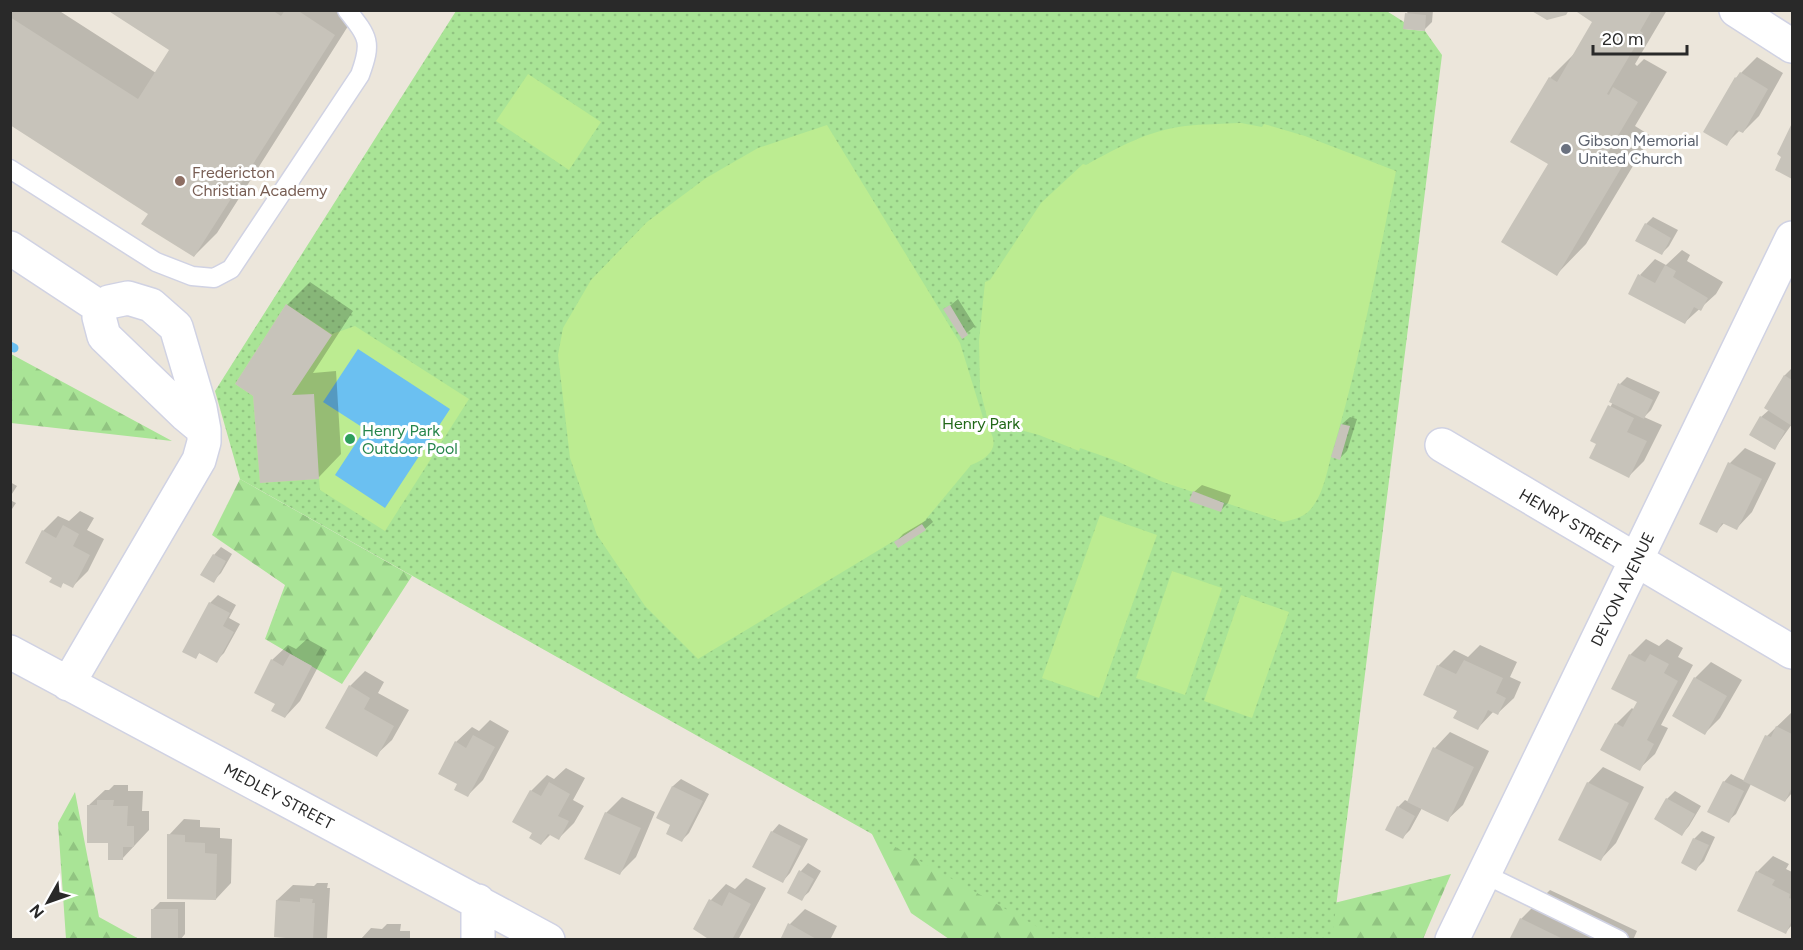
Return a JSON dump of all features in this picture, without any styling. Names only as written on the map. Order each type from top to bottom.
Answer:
[{"type":"street","points":[[1736,10],[1792,46]]},
{"type":"street","name":"DEVON AVENUE","points":[[1452,939],[1792,238]]},
{"type":"street","points":[[10,248],[101,308]]},
{"type":"street","points":[[68,684],[199,460],[204,442],[204,430],[200,408],[176,327],[152,305],[128,298],[110,302],[101,308],[99,317],[104,336],[204,430]]},
{"type":"street","name":"HENRY STREET","points":[[1442,445],[1792,652]]},
{"type":"street","name":"MEDLEY STREET","points":[[10,652],[548,939]]},
{"type":"street","points":[[478,901],[478,939]]},
{"type":"lane","points":[[10,169],[156,262],[192,276],[214,278],[231,269],[360,75],[368,53],[365,32],[347,10]]},
{"type":"lane","points":[[1484,874],[1618,939]]},
{"type":"green space","name":"Henry Park","points":[[1385,10],[1404,22],[1404,29],[1425,31],[1442,55],[1332,939],[1059,939],[240,479],[215,391],[456,11]]},
{"type":"green space","points":[[528,74],[601,122],[569,170],[496,121]]},
{"type":"green space","points":[[1241,123],[1262,127],[1264,124],[1305,136],[1396,171],[1360,348],[1324,484],[1308,512],[1283,522],[1163,482],[1080,448],[1079,451],[1039,435],[988,421],[980,389],[979,341],[985,282],[990,280],[1041,203],[1083,164],[1086,165],[1121,146],[1146,136],[1185,126]]},
{"type":"green space","points":[[827,125],[960,343],[985,424],[994,444],[989,454],[971,465],[922,524],[698,659],[645,606],[597,535],[570,458],[558,355],[563,328],[591,280],[647,222],[706,178],[758,148]]},
{"type":"green space","name":"Henry Park Outdoor Pool","points":[[286,304],[332,334],[355,326],[469,399],[385,531],[320,490],[319,479],[260,483],[253,396],[235,384]]},
{"type":"green space","points":[[11,354],[172,441],[11,423]]},
{"type":"green space","points":[[240,479],[412,576],[342,684],[265,639],[285,585],[212,535]]},
{"type":"green space","points":[[1100,515],[1157,535],[1099,698],[1042,678]]},
{"type":"green space","points":[[1172,571],[1222,588],[1185,695],[1136,678]]},
{"type":"green space","points":[[1241,595],[1289,612],[1252,718],[1204,701]]},
{"type":"green space","points":[[75,792],[99,917],[139,939],[66,939],[58,823]]},
{"type":"green space","points":[[872,834],[932,834],[1102,939],[949,939],[911,913]]},
{"type":"green space","points":[[1451,874],[1423,939],[1283,940],[1302,911]]},
{"type":"water","points":[[358,349],[450,409],[385,508],[335,475],[365,429],[323,402]]},
{"type":"building","points":[[107,10],[272,10],[281,16],[285,10],[297,10],[335,35],[194,257],[141,224],[148,214],[10,125],[10,17],[138,99],[169,50]]},
{"type":"building","points":[[1530,10],[1569,10],[1566,15],[1547,20]]},
{"type":"building","name":"Gibson Memorial United Church","points":[[1574,10],[1648,10],[1651,12],[1640,31],[1643,33],[1607,94],[1609,95],[1613,87],[1638,102],[1606,156],[1623,165],[1557,276],[1501,242],[1548,164],[1510,142],[1549,77],[1557,82],[1592,22]]},
{"type":"building","points":[[1405,13],[1426,15],[1425,31],[1403,29]]},
{"type":"building","points":[[1740,72],[1768,89],[1743,133],[1736,130],[1727,146],[1703,132]]},
{"type":"building","points":[[1792,123],[1792,179],[1775,170],[1781,157],[1777,154]]},
{"type":"building","points":[[1645,223],[1671,238],[1662,255],[1635,241]]},
{"type":"building","points":[[1665,265],[1676,271],[1673,277],[1708,298],[1701,311],[1694,307],[1685,324],[1628,294],[1638,274],[1655,283]]},
{"type":"building","points":[[286,304],[332,335],[292,395],[314,394],[319,479],[260,483],[253,396],[235,384]]},
{"type":"building","points":[[950,305],[968,335],[962,339],[943,309]]},
{"type":"building","points":[[1784,375],[1792,380],[1792,426],[1764,408]]},
{"type":"building","points":[[1618,383],[1653,400],[1644,419],[1609,402]]},
{"type":"building","points":[[1608,405],[1634,418],[1627,432],[1647,441],[1629,478],[1589,458],[1596,444],[1590,441]]},
{"type":"building","points":[[1760,416],[1785,431],[1775,450],[1749,435]]},
{"type":"building","points":[[1341,424],[1350,426],[1340,460],[1331,457]]},
{"type":"building","points":[[1728,462],[1762,479],[1737,530],[1722,523],[1717,533],[1699,524]]},
{"type":"building","points":[[1193,491],[1224,503],[1221,512],[1189,501]]},
{"type":"building","points":[[922,524],[926,530],[898,548],[894,542]]},
{"type":"building","points":[[63,525],[79,534],[73,546],[90,555],[73,588],[63,583],[61,588],[49,582],[52,578],[25,563],[42,530],[56,538]]},
{"type":"building","points":[[213,554],[226,561],[214,583],[200,575]]},
{"type":"building","points":[[209,602],[230,613],[223,626],[234,632],[217,663],[199,653],[196,659],[182,652]]},
{"type":"building","points":[[290,654],[312,666],[285,718],[271,711],[275,704],[254,693],[271,659],[283,666]]},
{"type":"building","points":[[1629,654],[1645,662],[1650,654],[1669,664],[1664,673],[1678,681],[1647,740],[1654,744],[1640,771],[1600,750],[1615,723],[1623,727],[1637,702],[1611,689]]},
{"type":"building","points":[[1464,660],[1503,678],[1496,693],[1506,698],[1498,715],[1488,710],[1478,730],[1453,718],[1457,711],[1423,695],[1437,665],[1456,674]]},
{"type":"building","points":[[1694,677],[1727,696],[1705,735],[1672,716]]},
{"type":"building","points":[[349,685],[370,698],[364,709],[394,726],[377,757],[325,728]]},
{"type":"building","points":[[1776,726],[1792,734],[1792,787],[1785,802],[1743,781],[1765,735],[1771,737]]},
{"type":"building","points":[[473,735],[495,747],[468,797],[454,790],[457,784],[438,774],[455,741],[466,748]]},
{"type":"building","points":[[1433,747],[1474,767],[1448,822],[1407,802]]},
{"type":"building","points":[[1723,781],[1744,791],[1729,823],[1707,812]]},
{"type":"building","points":[[549,782],[570,794],[558,816],[569,821],[559,840],[548,834],[541,845],[529,838],[532,833],[512,822],[530,790],[541,796]]},
{"type":"building","points":[[1587,782],[1629,803],[1601,861],[1558,840]]},
{"type":"building","points":[[672,786],[703,801],[682,842],[666,834],[670,825],[656,818]]},
{"type":"building","points":[[1666,798],[1695,814],[1682,836],[1654,819]]},
{"type":"building","points":[[97,800],[114,800],[113,806],[128,806],[127,826],[134,826],[134,847],[123,847],[123,860],[108,860],[108,843],[87,843],[87,805],[97,805]]},
{"type":"building","points":[[1397,806],[1415,816],[1403,839],[1385,830]]},
{"type":"building","points":[[605,812],[641,828],[620,875],[584,859]]},
{"type":"building","points":[[771,831],[801,846],[783,883],[752,867]]},
{"type":"building","points":[[167,834],[185,835],[185,842],[205,843],[205,853],[217,854],[216,900],[167,899]]},
{"type":"building","points":[[1693,838],[1709,845],[1696,871],[1681,863]]},
{"type":"building","points":[[799,870],[814,879],[802,901],[787,893]]},
{"type":"building","points":[[1756,871],[1775,880],[1772,885],[1790,894],[1792,920],[1786,934],[1737,911]]},
{"type":"building","points":[[729,892],[751,904],[732,940],[710,940],[693,929],[709,899],[722,906]]},
{"type":"building","points":[[300,898],[313,899],[312,903],[315,903],[313,940],[286,940],[286,938],[274,937],[276,900],[300,902]]},
{"type":"building","points":[[151,909],[178,909],[178,940],[151,940]]},
{"type":"building","points":[[1520,918],[1565,940],[1509,940]]},
{"type":"building","points":[[788,923],[818,940],[780,940]]},
{"type":"waterway","points":[[10,346],[14,348]]},
{"type":"place","name":"Gibson Memorial United Church","points":[[1566,149]]},
{"type":"place","name":"Fredericton Christian Academy","points":[[180,181]]},
{"type":"place","name":"Henry Park Outdoor Pool","points":[[350,439]]}]
